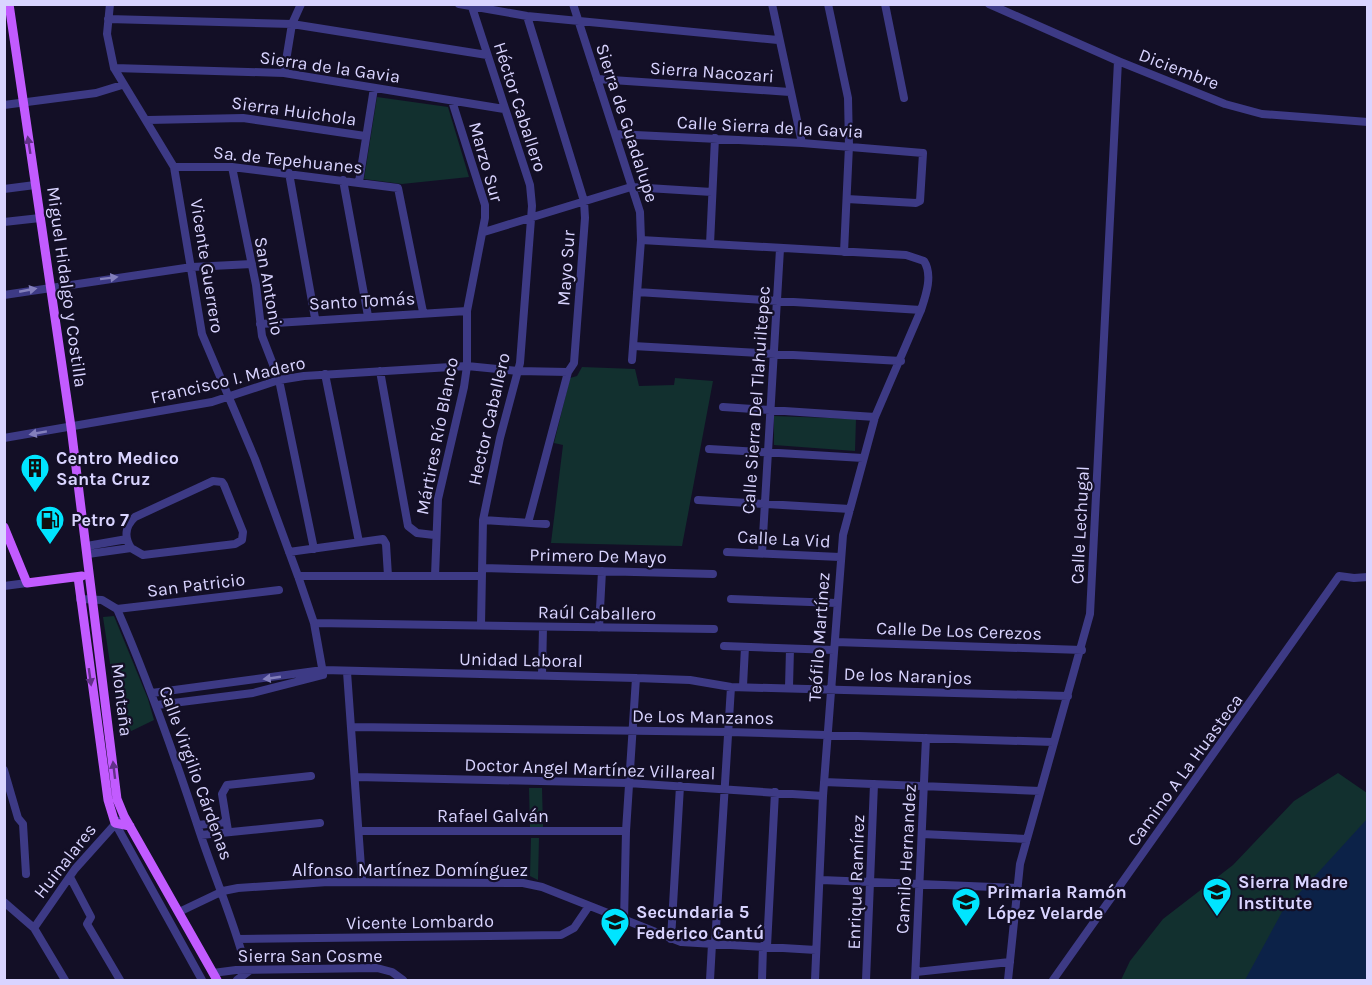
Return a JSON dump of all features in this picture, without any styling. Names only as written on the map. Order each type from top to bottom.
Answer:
[{"type":"main road","name":"Miguel Hidalgo y Costilla","points":[[9,4],[91,575]]},
{"type":"main road","points":[[4,527],[27,583],[91,575]]},
{"type":"main road","name":"Montaña","points":[[91,575],[117,798],[124,816],[215,977]]},
{"type":"main road","name":"Montaña","points":[[78,577],[108,800],[115,823]]},
{"type":"main road","points":[[85,637],[97,636]]},
{"type":"main road","points":[[115,823],[130,826]]},
{"type":"street","name":"Vicente Guerrero","points":[[110,4],[109,51],[114,68],[122,85],[148,120],[174,167],[202,334],[255,459],[298,576],[314,623],[325,672]]},
{"type":"street","points":[[284,73],[292,24],[301,4]]},
{"type":"street","points":[[459,4],[526,16],[579,22],[778,40]]},
{"type":"street","name":"Sierra de Guadalupe","points":[[573,4],[640,213],[641,240],[632,360]]},
{"type":"street","points":[[772,4],[802,143]]},
{"type":"street","points":[[641,240],[844,252],[849,146],[848,98],[828,4]]},
{"type":"street","points":[[885,4],[904,98]]},
{"type":"street","name":"Diciembre","points":[[989,4],[1118,61],[1225,104],[1262,114],[1368,122]]},
{"type":"street","name":"Héctor Caballero","points":[[471,5],[530,185],[530,219]]},
{"type":"street","name":"Mayo Sur","points":[[526,16],[584,201],[574,363],[568,372],[528,523]]},
{"type":"street","points":[[108,20],[292,24],[487,55]]},
{"type":"street","name":"Calle Lechugal","points":[[1008,981],[1018,888],[1027,839],[1053,742],[1082,650],[1090,614],[1118,61]]},
{"type":"street","name":"Sierra de la Gavia","points":[[114,68],[284,73],[504,109]]},
{"type":"street","name":"Sierra Nacozari","points":[[597,79],[790,92]]},
{"type":"street","points":[[4,105],[96,93],[122,85]]},
{"type":"street","points":[[359,182],[374,88]]},
{"type":"street","name":"Marzo Sur","points":[[452,101],[485,205],[484,232]]},
{"type":"street","name":"Sierra Huichola","points":[[148,120],[243,118],[365,136]]},
{"type":"street","name":"Calle Sierra de la Gavia","points":[[615,134],[802,143],[923,153],[920,201],[916,203],[847,199]]},
{"type":"street","points":[[710,244],[715,138]]},
{"type":"street","name":"Sa. de Tepehuanes","points":[[174,167],[232,167],[398,188],[423,312]]},
{"type":"street","name":"San Antonio","points":[[232,167],[252,264],[260,324],[265,347],[279,380],[314,549]]},
{"type":"street","points":[[289,173],[315,318]]},
{"type":"street","points":[[343,180],[368,316]]},
{"type":"street","points":[[4,189],[35,185]]},
{"type":"street","points":[[484,232],[631,187],[712,192]]},
{"type":"street","points":[[4,222],[40,218]]},
{"type":"street","name":"Hector Caballero","points":[[481,626],[483,520],[518,371],[530,219]]},
{"type":"street","name":"Mártires Río Blanco","points":[[435,576],[434,535],[439,488],[459,412],[467,366],[467,311],[484,232]]},
{"type":"street","name":"Calle Sierra Del Tlahuiltepec","points":[[762,553],[780,249]]},
{"type":"street","name":"Teófilo Martínez","points":[[814,981],[821,880],[823,796],[840,557],[850,509],[875,417],[921,310],[928,277],[928,267],[924,261],[906,255],[844,252]]},
{"type":"street","points":[[4,295],[51,286],[192,267],[252,264]]},
{"type":"street","points":[[637,292],[921,310]]},
{"type":"street","name":"Santo Tomás","points":[[260,324],[315,318],[467,311]]},
{"type":"street","points":[[633,346],[901,361]]},
{"type":"street","name":"Francisco I. Madero","points":[[4,438],[229,397],[279,380],[467,366],[518,371],[568,372]]},
{"type":"street","points":[[380,371],[408,526],[417,533],[434,535]]},
{"type":"street","points":[[325,375],[359,542]]},
{"type":"street","points":[[723,407],[875,417]]},
{"type":"street","points":[[709,449],[863,458]]},
{"type":"street","points":[[87,550],[131,548],[143,555],[235,544],[242,540],[243,532],[224,485],[222,482],[213,481],[135,517],[129,524],[127,539],[131,548]]},
{"type":"street","points":[[699,500],[850,509]]},
{"type":"street","points":[[483,520],[546,524]]},
{"type":"street","points":[[87,550],[127,539]]},
{"type":"street","points":[[289,552],[378,539],[384,541],[388,576]]},
{"type":"street","name":"Calle La Vid","points":[[727,552],[840,557]]},
{"type":"street","points":[[599,628],[602,571]]},
{"type":"street","name":"Primero De Mayo","points":[[298,576],[435,576],[481,572],[602,571],[713,574]]},
{"type":"street","name":"Camino A La Huasteca","points":[[1053,981],[1339,576],[1354,578],[1368,576]]},
{"type":"street","points":[[4,586],[27,583]]},
{"type":"street","name":"San Patricio","points":[[117,609],[279,590]]},
{"type":"street","points":[[80,599],[102,600],[117,609]]},
{"type":"street","points":[[731,599],[837,603]]},
{"type":"street","name":"Calle Virgilio Cárdenas","points":[[117,609],[157,705],[201,835],[223,891],[241,950]]},
{"type":"street","name":"Raúl Caballero","points":[[314,623],[714,629]]},
{"type":"street","points":[[542,675],[543,627]]},
{"type":"street","name":"Calle De Los Cerezos","points":[[724,646],[790,649],[835,646],[1082,650]]},
{"type":"street","points":[[743,686],[745,647]]},
{"type":"street","points":[[789,687],[790,649]]},
{"type":"street","name":"Unidad Laboral","points":[[157,705],[253,693],[325,672]]},
{"type":"street","name":"Unidad Laboral","points":[[152,693],[325,672],[542,675],[690,680],[711,684]]},
{"type":"street","points":[[347,672],[362,881]]},
{"type":"street","points":[[624,921],[628,783],[636,678]]},
{"type":"street","name":"De los Naranjos","points":[[711,684],[731,687],[1068,696]]},
{"type":"street","points":[[710,981],[726,789],[731,687]]},
{"type":"street","name":"De Los Manzanos","points":[[352,727],[729,732],[1053,742]]},
{"type":"street","name":"Camilo Hernandez","points":[[915,976],[926,738]]},
{"type":"street","points":[[4,770],[21,821],[26,874]]},
{"type":"street","points":[[227,826],[222,794],[227,785],[311,776]]},
{"type":"street","name":"Doctor Angel Martínez Villareal","points":[[356,777],[628,783],[823,796]]},
{"type":"street","points":[[824,782],[1040,790]]},
{"type":"street","name":"Enrique Ramírez","points":[[866,981],[872,881],[874,784]]},
{"type":"street","points":[[671,939],[680,786]]},
{"type":"street","points":[[762,981],[775,792]]},
{"type":"street","name":"Huinalares","points":[[34,928],[70,877],[115,823],[124,816]]},
{"type":"street","name":"Montaña","points":[[115,823],[202,981]]},
{"type":"street","points":[[198,825],[320,823]]},
{"type":"street","points":[[201,835],[227,826]]},
{"type":"street","name":"Rafael Galván","points":[[360,831],[626,831]]},
{"type":"street","points":[[922,834],[1027,839]]},
{"type":"street","points":[[70,877],[91,916],[87,924],[120,981]]},
{"type":"street","points":[[821,880],[1018,888]]},
{"type":"street","name":"Alfonso Martínez Domínguez","points":[[179,912],[223,891],[362,881],[523,883],[542,887],[671,939],[816,950]]},
{"type":"street","points":[[4,902],[34,928],[65,981]]},
{"type":"street","name":"Vicente Lombardo","points":[[237,939],[561,935],[574,928],[589,906]]},
{"type":"street","points":[[915,976],[1010,962]]},
{"type":"street","name":"Sierra San Cosme","points":[[215,977],[251,970],[377,968],[392,972],[403,981]]},
{"type":"street","points":[[237,981],[251,970]]},
{"type":"green space","points":[[377,97],[448,107],[469,177],[402,184],[364,179]]},
{"type":"green space","points":[[582,367],[635,369],[639,386],[674,385],[675,378],[713,381],[682,546],[551,543],[563,445],[554,443],[570,378],[577,376]]},
{"type":"green space","points":[[774,416],[856,419],[855,451],[774,445]]},
{"type":"green space","points":[[114,616],[148,699],[154,720],[121,736],[103,617]]},
{"type":"green space","points":[[1338,773],[1367,793],[1367,980],[1121,980],[1130,961],[1163,919],[1233,865],[1294,801]]},
{"type":"green space","points":[[529,788],[542,788],[543,827],[530,827]]},
{"type":"green space","points":[[531,838],[539,838],[538,880],[530,876]]},
{"type":"water","points":[[1367,819],[1367,980],[1245,980],[1282,912]]},
{"type":"place","name":"Centro Medico Santa Cruz","points":[[35,494]]},
{"type":"place","name":"Petro 7","points":[[50,546]]},
{"type":"place","name":"Sierra Madre Institute","points":[[1217,918]]},
{"type":"place","name":"Primaria Ramón López Velarde","points":[[966,928]]},
{"type":"place","name":"Secundaria 5 Federico Cantú","points":[[615,948]]}]
